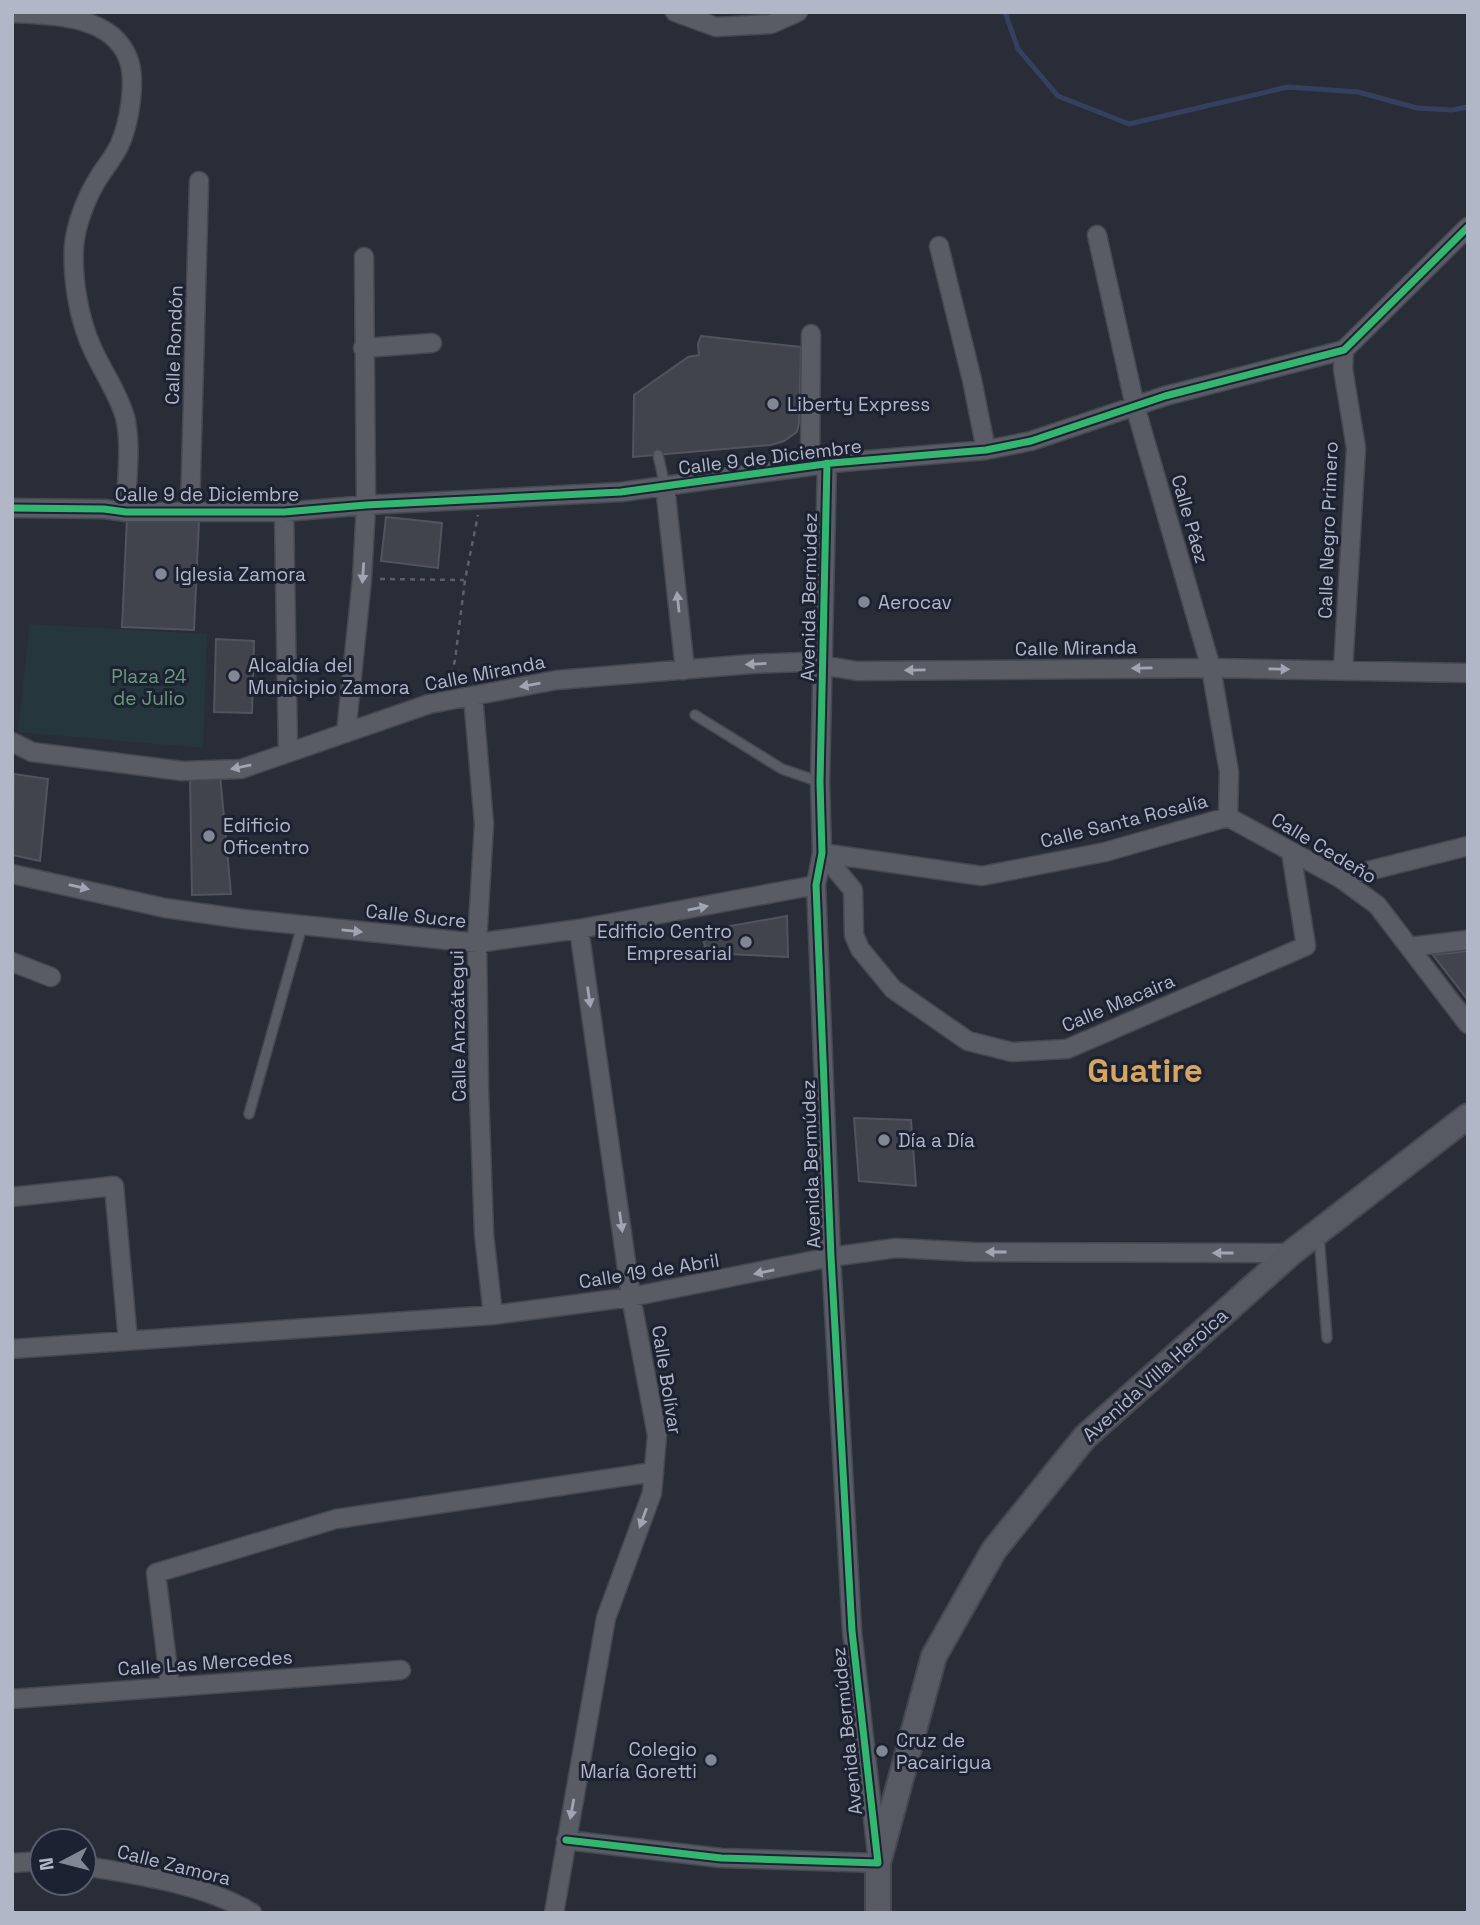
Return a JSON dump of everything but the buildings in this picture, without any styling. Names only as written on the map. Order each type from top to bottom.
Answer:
[{"type":"main road","name":"Avenida Villa Heroica","points":[[878,1913],[878,1863],[934,1656],[994,1550],[1085,1437],[1292,1253],[1468,1116]]},
{"type":"street","points":[[675,12],[716,27],[771,24],[798,12]]},
{"type":"street","points":[[12,13],[59,15],[91,25],[117,37],[129,59],[134,87],[119,145],[87,201],[75,245],[76,292],[91,347],[124,416],[128,435],[125,512]]},
{"type":"street","name":"Calle Rondón","points":[[190,510],[199,181]]},
{"type":"street","points":[[1344,350],[1468,227]]},
{"type":"street","name":"Calle Páez","points":[[1097,235],[1135,406],[1211,668],[1229,772],[1228,817]]},
{"type":"street","points":[[939,246],[986,450]]},
{"type":"street","points":[[346,733],[362,579],[366,505],[364,257]]},
{"type":"street","name":"Avenida Bermúdez","points":[[811,334],[819,465],[824,665],[820,782],[822,853],[816,884],[831,1257],[852,1631],[878,1863]]},
{"type":"street","points":[[363,348],[432,343]]},
{"type":"street","name":"Calle 9 de Diciembre","points":[[12,509],[284,512],[481,498],[621,492],[819,465],[986,450],[1031,441],[1165,396],[1344,350]]},
{"type":"street","name":"Calle Negro Primero","points":[[1343,670],[1356,448],[1343,369],[1344,350]]},
{"type":"street","points":[[665,486],[685,670]]},
{"type":"street","points":[[284,512],[288,753]]},
{"type":"street","name":"Calle Miranda","points":[[12,743],[32,752],[182,771],[241,769],[429,704],[557,680],[804,662],[857,671],[1211,668],[1468,673]]},
{"type":"street","name":"Calle Anzoátegui","points":[[473,696],[484,824],[477,943],[484,1234],[493,1315]]},
{"type":"street","name":"Calle Cedeño","points":[[1228,817],[1340,878],[1377,905],[1468,1024]]},
{"type":"street","name":"Calle Santa Rosalía","points":[[822,853],[982,876],[1105,852],[1228,817]]},
{"type":"street","points":[[1340,878],[1468,846]]},
{"type":"street","name":"Calle Macaira","points":[[822,853],[853,891],[854,935],[860,949],[893,989],[968,1041],[1013,1052],[1067,1049],[1306,946],[1291,852]]},
{"type":"street","name":"Calle Sucre","points":[[12,874],[164,908],[302,926],[477,943],[579,929],[816,884]]},
{"type":"street","name":"Calle Bolívar","points":[[554,1913],[606,1618],[652,1493],[657,1435],[632,1297],[579,929]]},
{"type":"street","points":[[1409,947],[1468,940]]},
{"type":"street","points":[[12,962],[51,977]]},
{"type":"street","points":[[12,1198],[114,1186],[128,1341]]},
{"type":"street","name":"Calle 19 de Abril","points":[[12,1349],[493,1315],[632,1297],[831,1257],[896,1248],[973,1252],[1292,1253]]},
{"type":"street","points":[[170,1686],[156,1573],[337,1519],[654,1472]]},
{"type":"street","name":"Calle Las Mercedes","points":[[12,1699],[401,1670]]},
{"type":"street","points":[[564,1848],[721,1858],[878,1863]]},
{"type":"street","name":"Calle Zamora","points":[[98,1868],[139,1875],[232,1900],[252,1913]]},
{"type":"lane","points":[[658,455],[665,486]]},
{"type":"lane","points":[[695,715],[782,769],[820,782]]},
{"type":"lane","points":[[249,1114],[302,926]]},
{"type":"lane","points":[[1319,1231],[1327,1338]]},
{"type":"path","points":[[445,701],[455,660],[465,580],[481,498]]},
{"type":"path","points":[[362,579],[465,580]]},
{"type":"green space","name":"Plaza 24 de Julio","points":[[30,624],[207,634],[203,748],[18,732]]},
{"type":"waterway","points":[[1005,12],[1018,49],[1058,96],[1129,124],[1288,87],[1358,92],[1417,108],[1452,110],[1468,107]]},
{"type":"cycle path","points":[[12,508],[104,509],[126,512],[284,512],[366,505],[621,492],[832,463],[986,450],[1031,441],[1165,396],[1344,350],[1468,227]]},
{"type":"cycle path","points":[[566,1840],[721,1858],[878,1863],[852,1631],[831,1257],[816,885],[822,853],[820,782],[827,463]]},
{"type":"place","name":"Liberty Express","points":[[773,404]]},
{"type":"place","name":"Iglesia Zamora","points":[[161,574]]},
{"type":"place","name":"Aerocav","points":[[864,602]]},
{"type":"place","name":"Alcaldía del Municipio Zamora","points":[[234,676]]},
{"type":"place","name":"Edificio Oficentro","points":[[209,836]]},
{"type":"place","name":"Edificio Centro Empresarial","points":[[746,942]]},
{"type":"place","name":"Día a Día","points":[[884,1140]]},
{"type":"place","name":"Cruz de Pacairigua","points":[[882,1751]]},
{"type":"place","name":"Colegio María Goretti","points":[[711,1760]]},
{"type":"district","name":"Guatire","points":[[1145,1071]]}]
